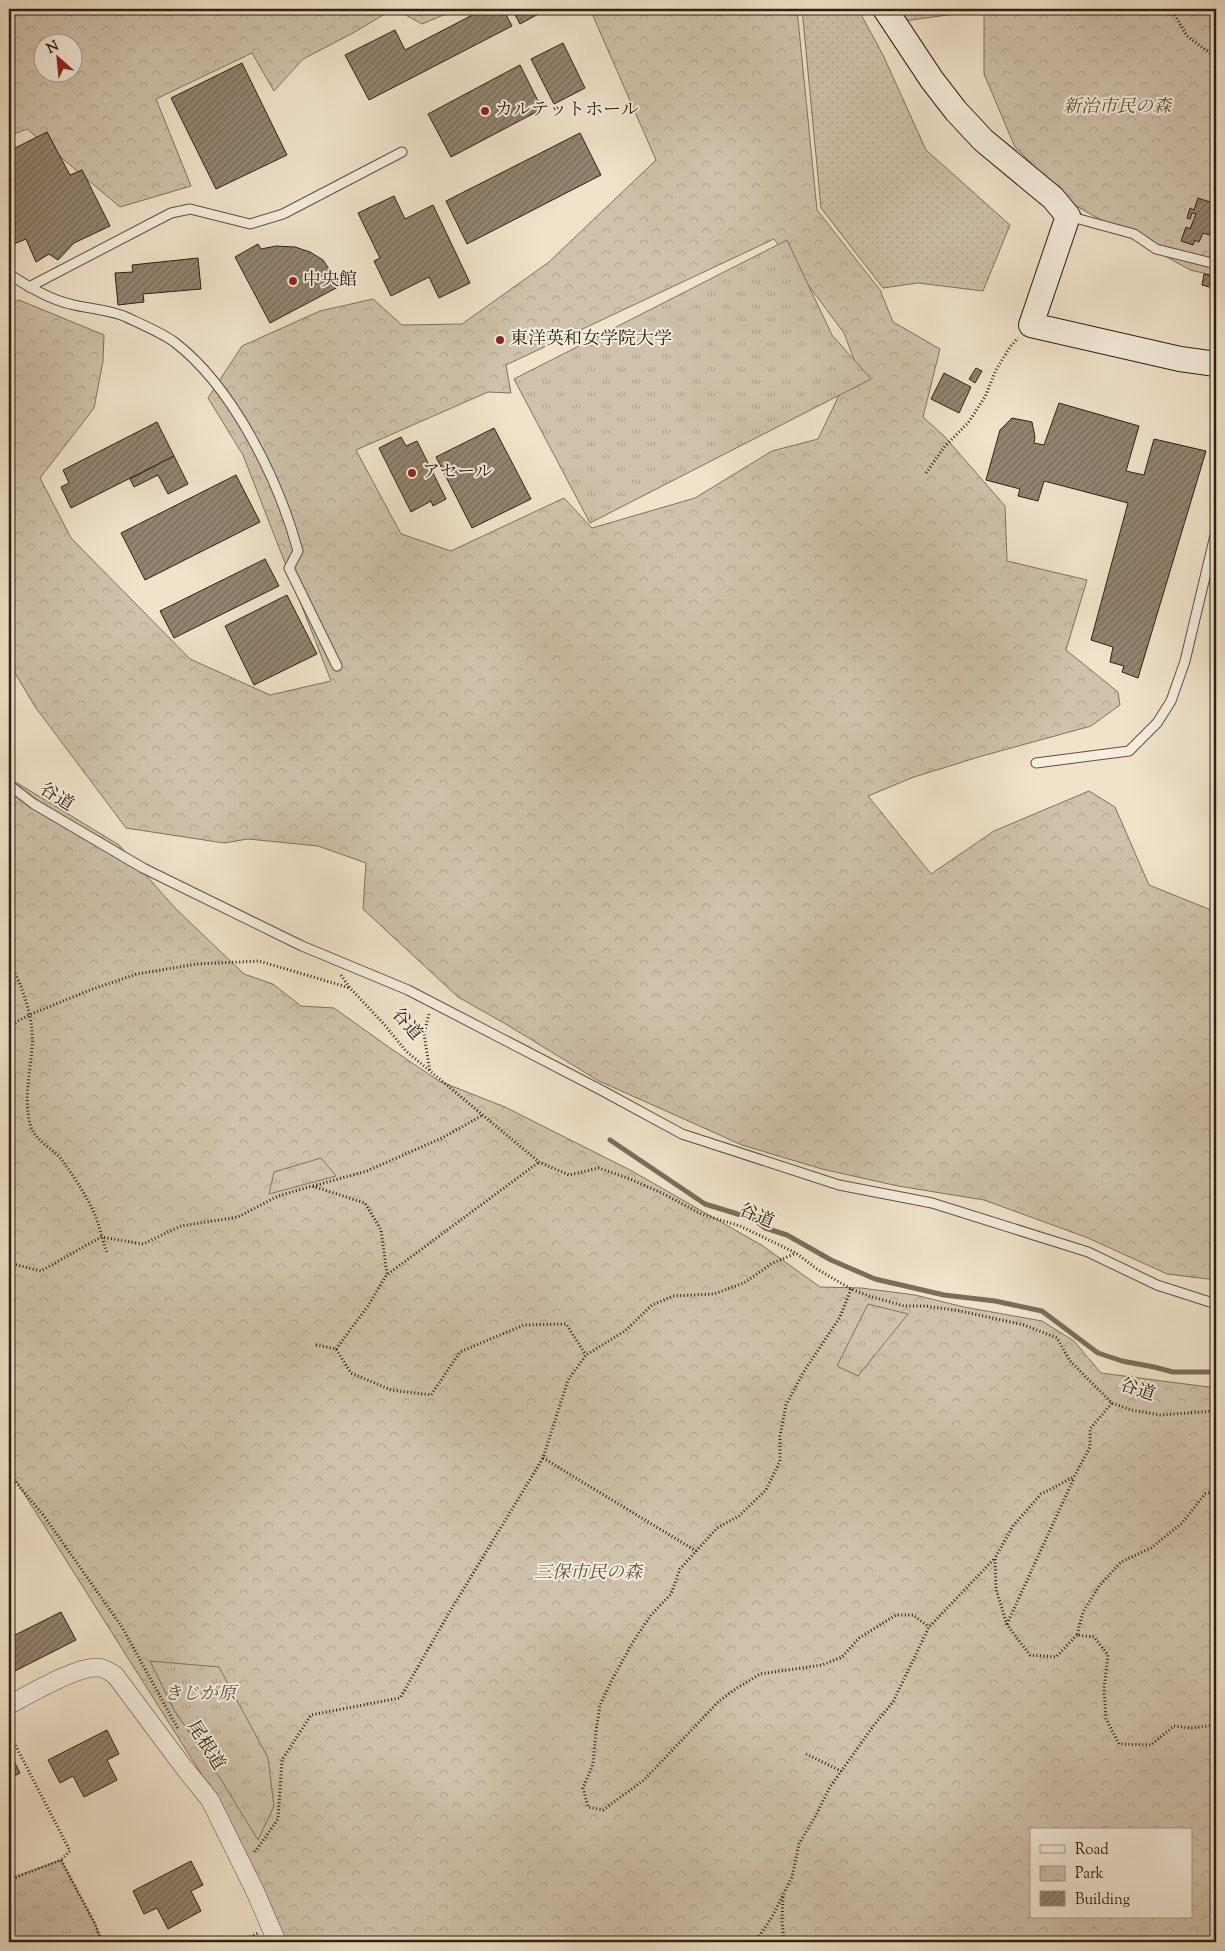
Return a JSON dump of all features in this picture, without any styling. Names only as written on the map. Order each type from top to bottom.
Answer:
[{"type":"street","points":[[885,9],[932,80],[956,111],[983,140],[1053,198],[1068,216],[1031,325],[1180,360],[1216,364]]},
{"type":"street","points":[[9,1705],[70,1674],[86,1669],[101,1668],[115,1675],[182,1766],[210,1800],[255,1891],[276,1942]]},
{"type":"lane","points":[[29,287],[171,213],[190,209],[250,224],[282,214],[402,152]]},
{"type":"lane","points":[[1068,216],[1134,234],[1156,249],[1216,264]]},
{"type":"lane","points":[[9,274],[29,287],[67,304],[124,316],[172,341],[209,374],[242,420],[264,464],[291,527],[298,551],[289,568],[338,666]]},
{"type":"lane","points":[[1036,763],[1129,751],[1157,723],[1171,701],[1185,661],[1216,531]]},
{"type":"lane","name":"谷道","points":[[9,785],[34,804],[143,868],[302,946],[408,990],[682,1134],[839,1185],[932,1204],[1088,1252],[1157,1285],[1216,1304]]},
{"type":"path","points":[[1171,9],[1187,36],[1211,54],[1216,54]]},
{"type":"path","points":[[926,473],[945,446],[968,423],[985,397],[996,370],[1010,347],[1031,325]]},
{"type":"path","points":[[9,859],[9,870]]},
{"type":"path","name":"谷道","points":[[329,957],[350,988],[406,1051],[539,1162],[569,1175],[599,1168],[654,1190],[701,1214],[740,1226],[796,1253],[851,1289],[869,1296],[904,1306],[926,1306],[960,1311],[1024,1325],[1057,1338],[1070,1361],[1112,1403],[1131,1410],[1160,1415],[1216,1411]]},
{"type":"path","points":[[9,961],[18,980],[29,1015],[33,1046],[26,1098],[31,1129],[60,1158],[82,1190],[96,1216],[107,1252]]},
{"type":"path","points":[[9,1026],[29,1015],[90,990],[137,974],[197,964],[259,961],[350,988]]},
{"type":"path","points":[[430,1072],[424,1034],[431,1002]]},
{"type":"path","points":[[9,1262],[41,1271],[101,1237],[143,1244],[181,1226],[238,1218],[278,1196],[367,1171],[442,1138],[483,1115]]},
{"type":"path","points":[[336,1349],[368,1306],[387,1274],[539,1162]]},
{"type":"path","points":[[312,1186],[365,1203],[382,1230],[387,1274]]},
{"type":"path","points":[[255,1852],[278,1818],[282,1760],[311,1714],[400,1698],[543,1458],[568,1380],[586,1355],[625,1332],[652,1306],[659,1302],[673,1296],[714,1294],[744,1283],[771,1264],[796,1253]]},
{"type":"path","points":[[851,1289],[840,1317],[803,1373],[786,1405],[780,1436],[780,1461],[766,1490],[739,1516],[717,1528],[680,1569],[671,1594],[651,1615],[633,1642],[600,1706],[593,1764],[583,1788],[588,1807],[603,1810],[625,1795],[644,1780],[719,1701],[760,1674],[822,1665],[842,1657],[859,1638],[896,1615],[913,1615],[929,1627]]},
{"type":"path","points":[[316,1345],[336,1349],[351,1373],[391,1390],[431,1395],[460,1352],[524,1325],[566,1324],[586,1355]]},
{"type":"path","points":[[1007,1625],[1074,1477],[1090,1447],[1090,1429],[1112,1403]]},
{"type":"path","points":[[543,1458],[696,1550]]},
{"type":"path","name":"尾根道","points":[[9,1474],[44,1516],[122,1627],[181,1734]]},
{"type":"path","points":[[755,1942],[772,1917],[792,1877],[799,1844],[830,1786],[893,1702],[929,1627],[995,1558],[1013,1526],[1041,1494],[1074,1477]]},
{"type":"path","points":[[995,1558],[996,1589],[1007,1625],[1030,1656],[1056,1657],[1077,1635],[1083,1612],[1099,1586],[1121,1562],[1151,1548],[1182,1523],[1205,1494],[1216,1491]]},
{"type":"path","points":[[1077,1635],[1094,1636],[1108,1655],[1104,1688],[1106,1719],[1119,1744],[1151,1746],[1174,1726],[1192,1728],[1216,1725]]},
{"type":"path","points":[[9,1733],[70,1851],[61,1860],[9,1880]]},
{"type":"path","points":[[806,1754],[841,1771]]},
{"type":"path","points":[[250,1843],[259,1859]]},
{"type":"path","points":[[61,1860],[95,1924],[102,1942]]},
{"type":"path","points":[[783,1894],[782,1921],[784,1942]]},
{"type":"green space","points":[[9,9],[393,9],[353,33],[303,59],[274,91],[252,53],[156,99],[191,186],[120,207],[27,129],[9,136]]},
{"type":"green space","points":[[395,9],[450,9],[446,14],[422,24]]},
{"type":"green space","points":[[590,9],[797,9],[817,210],[880,290],[893,322],[940,349],[923,417],[944,436],[1005,506],[1007,561],[1087,580],[1066,650],[1118,692],[1120,705],[1091,726],[914,777],[868,796],[931,874],[994,831],[1089,791],[1115,807],[1149,885],[1216,912],[1216,1280],[1167,1274],[1088,1238],[984,1200],[898,1186],[822,1169],[742,1145],[599,1081],[458,997],[363,909],[366,863],[318,846],[248,839],[224,843],[126,828],[36,708],[9,663],[9,304],[19,300],[104,335],[103,361],[94,408],[40,478],[71,538],[190,659],[270,695],[331,681],[243,455],[208,398],[242,346],[320,311],[373,299],[402,325],[462,324],[549,262],[656,160]],"holes":[[[774,239],[844,333],[855,362],[818,439],[772,451],[695,498],[592,528],[564,498],[451,551],[401,534],[356,450],[488,392],[511,393],[506,365]]]},
{"type":"green space","points":[[802,9],[858,9],[883,55],[926,150],[1010,225],[983,291],[918,283],[883,288],[821,208]]},
{"type":"green space","name":"新治市民の森","points":[[873,9],[1216,9],[1216,276],[1190,270],[1071,203],[1015,147],[984,74],[984,10],[882,24]]},
{"type":"green space","points":[[787,240],[832,335],[871,379],[590,523],[514,379]]},
{"type":"green space","name":"三保市民の森","points":[[9,778],[119,845],[175,908],[244,974],[273,984],[301,1006],[334,1008],[439,1081],[505,1107],[632,1171],[763,1246],[820,1287],[861,1288],[915,1295],[964,1307],[1042,1321],[1074,1341],[1101,1373],[1216,1388],[1216,1942],[286,1942],[262,1889],[214,1794],[9,1470]],"holes":[[[219,1667],[212,1765],[174,1710]]]},
{"type":"green space","points":[[321,1158],[336,1176],[269,1194],[274,1172]]},
{"type":"green space","points":[[868,1304],[908,1314],[858,1376],[837,1366]]},
{"type":"green space","name":"きじが原","points":[[150,1661],[219,1667],[268,1758],[274,1806],[258,1840],[212,1765],[174,1710]]},
{"type":"green space","points":[[61,1860],[95,1924],[102,1942],[9,1942],[9,1879]]},
{"type":"building","points":[[484,9],[503,9],[512,26],[369,100],[345,55],[395,30],[405,50]]},
{"type":"building","points":[[512,9],[543,9],[544,11],[520,24]]},
{"type":"building","points":[[563,43],[585,88],[554,104],[531,59]]},
{"type":"building","points":[[242,63],[287,155],[216,189],[171,98]]},
{"type":"building","name":"カルテットホール","points":[[520,65],[542,109],[451,157],[428,114]]},
{"type":"building","points":[[47,132],[70,175],[82,170],[110,226],[74,243],[58,260],[49,254],[36,262],[26,239],[9,246],[9,151]]},
{"type":"building","points":[[580,133],[601,175],[467,244],[446,201]]},
{"type":"building","points":[[394,196],[405,219],[433,205],[470,283],[439,298],[429,277],[391,296],[374,261],[380,258],[358,213]]},
{"type":"building","points":[[1198,198],[1216,204],[1216,221],[1214,220],[1209,235],[1203,233],[1199,242],[1195,240],[1193,245],[1181,241],[1186,227],[1190,229],[1196,214],[1192,213],[1190,219],[1187,218],[1190,208],[1194,210]]},
{"type":"building","name":"中央館","points":[[258,244],[261,249],[276,246],[295,247],[310,252],[323,260],[340,286],[270,323],[235,257]]},
{"type":"building","points":[[198,258],[201,289],[143,294],[144,302],[118,305],[115,273],[133,272],[132,265]]},
{"type":"building","points":[[1212,272],[1216,273],[1216,289],[1202,285],[1204,274],[1211,276]]},
{"type":"building","points":[[976,368],[982,371],[975,383],[969,379]]},
{"type":"building","points":[[944,373],[971,387],[959,413],[931,399]]},
{"type":"building","points":[[1059,403],[1139,426],[1126,471],[1144,475],[1154,439],[1206,451],[1138,678],[1122,672],[1124,666],[1110,662],[1113,647],[1091,640],[1128,503],[1044,481],[1038,501],[1018,496],[1020,489],[986,480],[1000,430],[1012,418],[1032,422],[1035,437],[1034,443],[1044,445]]},
{"type":"building","points":[[157,422],[174,456],[71,508],[61,487],[69,483],[63,470]]},
{"type":"building","points":[[494,428],[531,499],[472,528],[436,457]]},
{"type":"building","name":"アセール","points":[[401,437],[406,446],[417,441],[446,499],[433,506],[431,501],[411,512],[379,448]]},
{"type":"building","points":[[174,456],[188,484],[168,494],[158,475],[134,487],[130,479]]},
{"type":"building","points":[[236,475],[260,522],[145,580],[121,533]]},
{"type":"building","points":[[265,559],[279,586],[174,638],[160,611]]},
{"type":"building","points":[[287,595],[317,654],[254,685],[225,626]]},
{"type":"building","points":[[61,1612],[76,1640],[9,1674],[9,1638]]},
{"type":"building","points":[[107,1730],[119,1754],[107,1760],[117,1780],[84,1797],[73,1776],[60,1783],[48,1760]]},
{"type":"building","points":[[9,1751],[20,1773],[9,1779]]},
{"type":"building","points":[[191,1861],[203,1885],[191,1891],[201,1911],[168,1929],[157,1908],[144,1914],[133,1891]]},
{"type":"waterway","points":[[610,1140],[705,1204],[754,1219],[765,1228],[787,1235],[831,1260],[875,1279],[944,1295],[995,1301],[1042,1311],[1098,1353],[1122,1361],[1173,1372],[1216,1372]]},
{"type":"place","name":"カルテットホール","points":[[485,111]]},
{"type":"place","name":"中央館","points":[[293,281]]},
{"type":"place","name":"東洋英和女学院大学","points":[[500,340]]},
{"type":"place","name":"アセール","points":[[412,473]]}]
